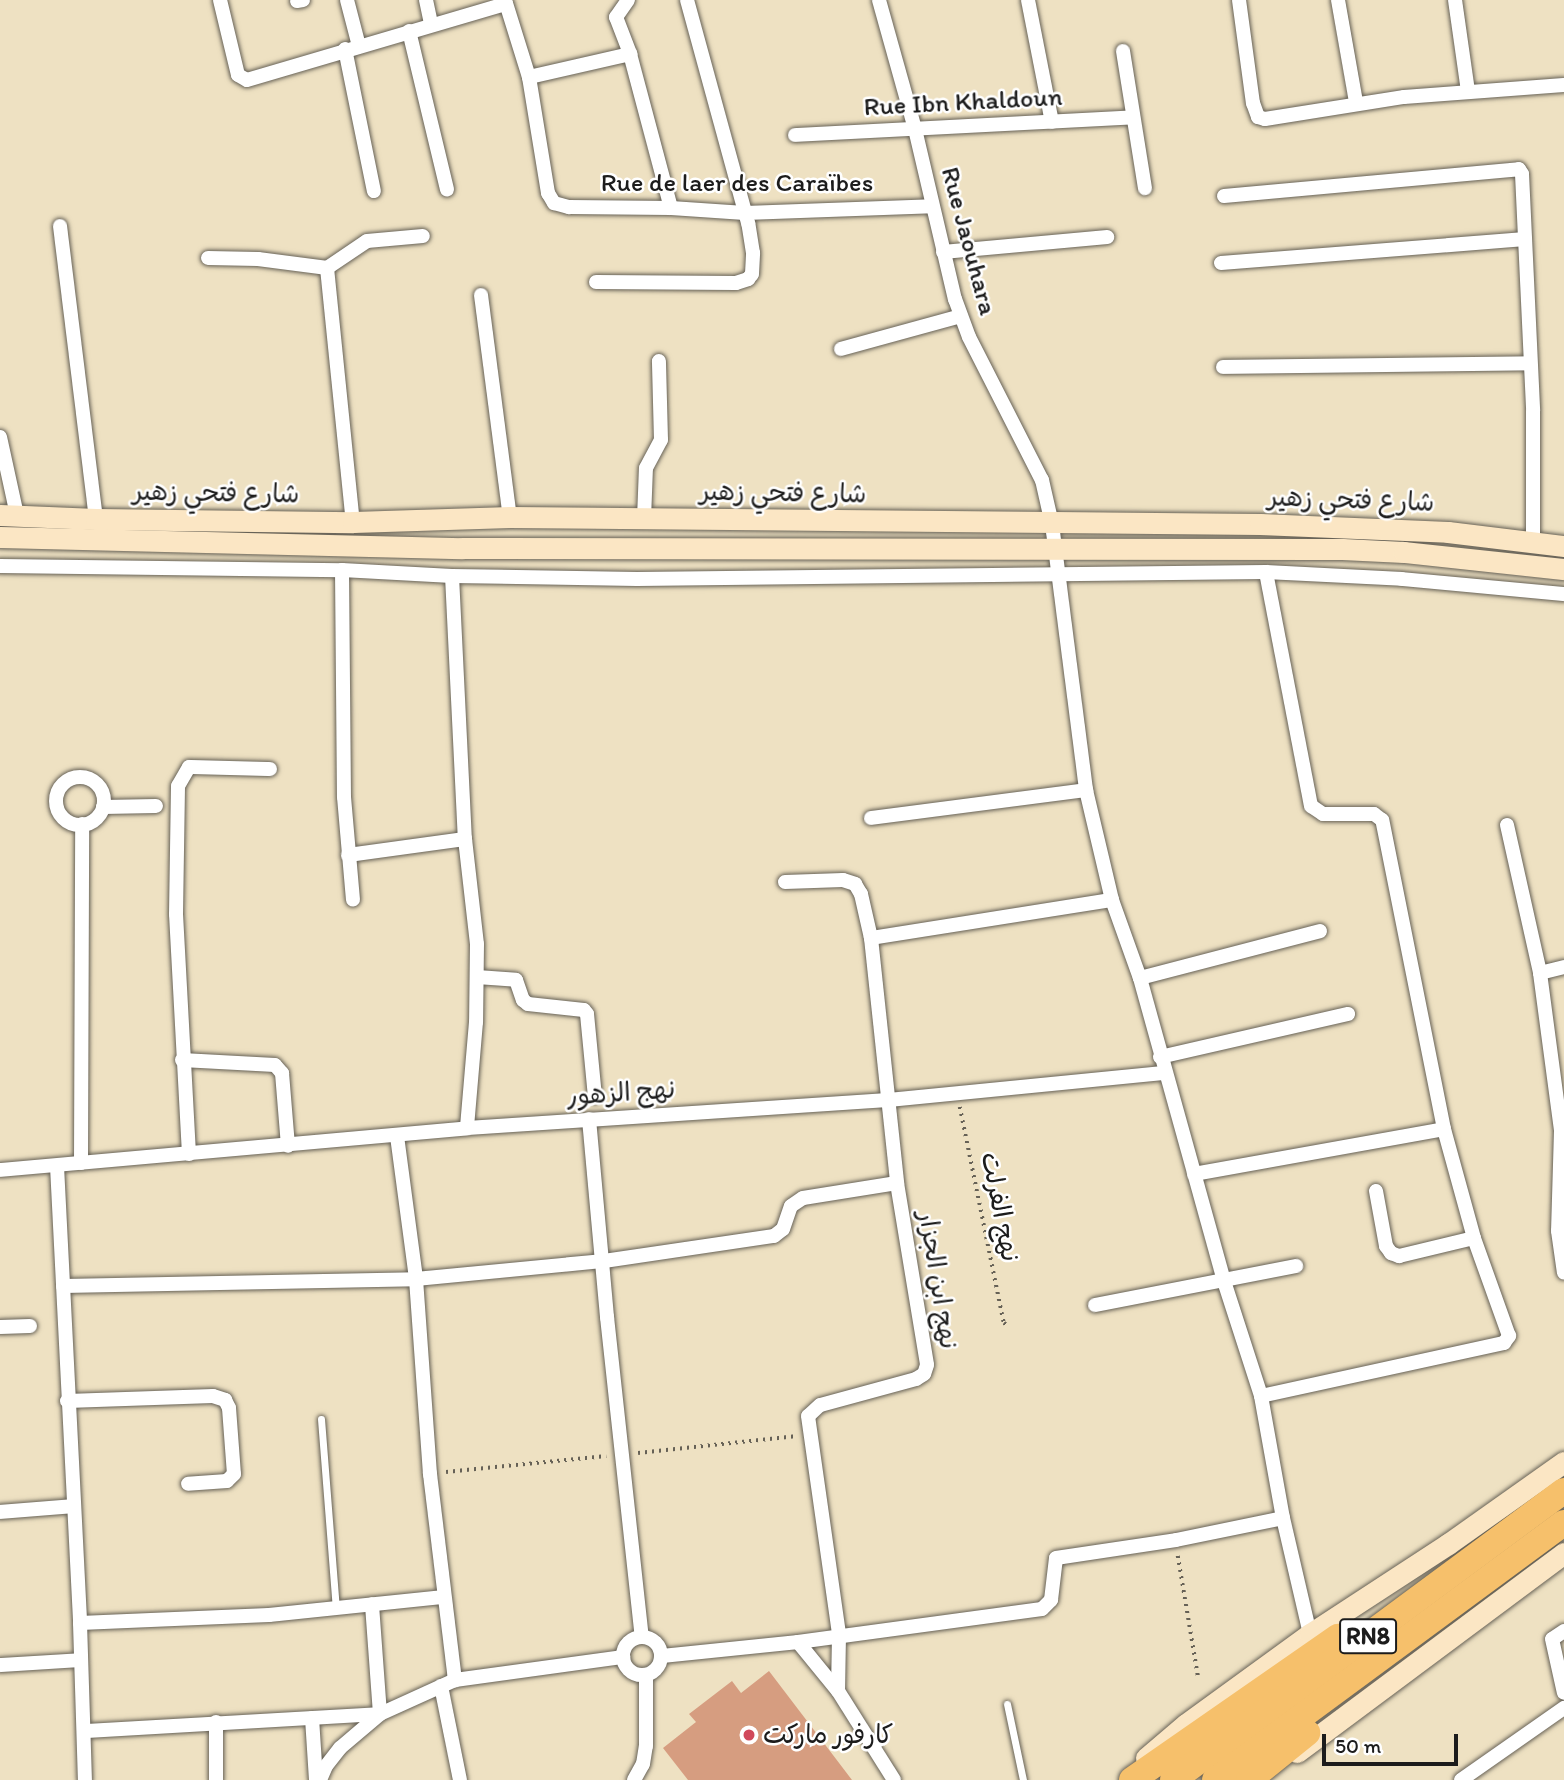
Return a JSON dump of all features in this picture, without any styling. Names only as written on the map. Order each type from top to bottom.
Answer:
[{"type":"highway","name":"RN8","points":[[1173,1780],[1564,1491]]},
{"type":"highway","points":[[1132,1780],[1362,1621],[1518,1525]]},
{"type":"highway","name":"RN8","points":[[1215,1780],[1564,1525]]},
{"type":"highway","points":[[1249,1780],[1564,1525]]},
{"type":"street","points":[[220,0],[239,75],[243,78],[254,79],[505,2],[529,77],[630,54]]},
{"type":"street","points":[[347,0],[374,191]]},
{"type":"street","points":[[426,0],[431,24]]},
{"type":"street","points":[[628,0],[616,17],[630,54],[670,208]]},
{"type":"street","points":[[596,282],[736,283],[748,279],[753,266],[745,213],[687,0]]},
{"type":"street","name":"Rue Jaouhara","points":[[879,0],[915,129],[943,253],[961,316],[969,337],[1035,463],[1052,524],[1056,573],[1086,790],[1112,900],[1140,978],[1164,1073],[1223,1278],[1261,1396],[1283,1518],[1310,1634]]},
{"type":"street","points":[[1028,0],[1052,122]]},
{"type":"street","points":[[1239,0],[1253,103],[1258,117],[1265,119],[1356,102],[1564,85]]},
{"type":"street","points":[[1338,0],[1356,102]]},
{"type":"street","points":[[1455,0],[1468,91]]},
{"type":"street","points":[[409,31],[447,189]]},
{"type":"street","points":[[1123,51],[1145,188]]},
{"type":"street","name":"Rue de laer des Caraïbes","points":[[529,77],[548,193],[554,203],[569,207],[670,208],[745,213],[932,206]]},
{"type":"street","name":"Rue Ibn Khaldoun","points":[[795,135],[1133,117]]},
{"type":"street","points":[[1224,196],[1519,169],[1522,174],[1533,411],[1533,543]]},
{"type":"street","points":[[60,226],[96,519]]},
{"type":"street","points":[[208,258],[258,259],[327,268],[367,241],[423,236]]},
{"type":"street","points":[[943,253],[1107,237]]},
{"type":"street","points":[[1222,263],[1525,239]]},
{"type":"street","points":[[327,268],[354,522]]},
{"type":"street","points":[[481,296],[510,517]]},
{"type":"street","points":[[841,349],[961,316]]},
{"type":"street","points":[[644,519],[646,468],[661,440],[659,361]]},
{"type":"street","points":[[1223,367],[1529,363]]},
{"type":"street","points":[[0,438],[9,515]]},
{"type":"street","name":"شارع فتحي زهير","points":[[9,515],[96,519],[354,522],[510,517],[1380,527],[1564,546]]},
{"type":"street","name":"شارع فتحي زهير","points":[[0,537],[462,548],[1342,549],[1404,552],[1564,569]]},
{"type":"street","points":[[0,566],[341,570],[452,576],[637,579],[1266,572],[1413,580],[1564,594]]},
{"type":"street","points":[[341,570],[344,797],[353,900]]},
{"type":"street","points":[[1261,1396],[1504,1343],[1508,1336],[1474,1238],[1444,1129],[1382,820],[1374,814],[1323,814],[1311,806],[1266,572]]},
{"type":"street","points":[[452,576],[465,838],[477,944],[467,1128]]},
{"type":"street","points":[[189,1154],[176,914],[178,786],[190,767],[270,769]]},
{"type":"street","points":[[75,777],[91,779],[102,791],[103,807],[94,819],[74,824],[61,815],[56,800],[61,785],[75,777]]},
{"type":"street","points":[[872,818],[1086,790]]},
{"type":"street","points":[[103,807],[156,806]]},
{"type":"street","points":[[81,1163],[82,824]]},
{"type":"street","points":[[1507,825],[1540,973],[1563,1131],[1560,1255],[1564,1273]]},
{"type":"street","points":[[348,855],[465,838]]},
{"type":"street","name":"نهج ابن الجزار","points":[[785,882],[843,880],[855,884],[872,938],[897,1183],[927,1365],[924,1374],[916,1379],[820,1405],[808,1416],[807,1426],[839,1635]]},
{"type":"street","points":[[872,938],[1112,900]]},
{"type":"street","points":[[1140,978],[1320,931]]},
{"type":"street","points":[[1540,973],[1564,967]]},
{"type":"street","points":[[477,977],[516,980],[523,1000],[528,1004],[584,1010],[587,1014],[595,1097]]},
{"type":"street","points":[[1160,1058],[1348,1014]]},
{"type":"street","points":[[182,1060],[275,1065],[282,1073],[288,1146]]},
{"type":"street","name":"نهج الزهور","points":[[0,1170],[467,1128],[888,1100],[1164,1073]]},
{"type":"street","points":[[589,1119],[607,1317],[642,1637]]},
{"type":"street","points":[[1194,1174],[1444,1129]]},
{"type":"street","points":[[397,1136],[416,1279],[430,1474],[444,1597],[448,1683],[460,1780]]},
{"type":"street","points":[[57,1166],[85,1731],[85,1780]]},
{"type":"street","points":[[63,1286],[416,1279],[604,1261],[774,1236],[783,1229],[790,1206],[803,1198],[897,1183]]},
{"type":"street","points":[[1376,1191],[1386,1246],[1391,1253],[1399,1256],[1474,1238]]},
{"type":"street","points":[[1095,1305],[1223,1278],[1296,1266]]},
{"type":"street","points":[[0,1327],[30,1326]]},
{"type":"street","points":[[67,1401],[213,1396],[225,1400],[229,1408],[234,1474],[228,1481],[188,1484]]},
{"type":"street","points":[[1119,1780],[1186,1724],[1310,1634],[1448,1544],[1564,1462]]},
{"type":"street","points":[[0,1512],[74,1506]]},
{"type":"street","points":[[662,1656],[798,1642],[1042,1609],[1051,1600],[1053,1564],[1056,1558],[1176,1540],[1283,1518]]},
{"type":"street","points":[[1258,1780],[1564,1553]]},
{"type":"street","points":[[80,1623],[269,1615],[444,1597]]},
{"type":"street","points":[[372,1604],[380,1714]]},
{"type":"street","points":[[1564,1631],[1552,1639],[1564,1693]]},
{"type":"street","points":[[838,1691],[839,1635]]},
{"type":"street","points":[[642,1637],[656,1642],[662,1656],[657,1670],[646,1676],[629,1671],[623,1657],[628,1643],[642,1637]]},
{"type":"street","points":[[798,1642],[838,1691],[894,1780]]},
{"type":"street","points":[[318,1780],[327,1773],[340,1748],[380,1714],[448,1683],[623,1657]]},
{"type":"street","points":[[0,1665],[81,1660]]},
{"type":"street","points":[[634,1780],[643,1764],[646,1746],[646,1676]]},
{"type":"street","points":[[1461,1780],[1564,1709]]},
{"type":"street","points":[[85,1731],[380,1714]]},
{"type":"street","points":[[312,1718],[318,1780]]},
{"type":"street","points":[[216,1722],[216,1780]]},
{"type":"lane","points":[[321,1419],[337,1609]]},
{"type":"lane","points":[[1007,1703],[1023,1780]]},
{"type":"path","name":"نهج الفرلت","points":[[957,1094],[1004,1323],[1008,1326]]},
{"type":"path","points":[[1176,1540],[1198,1676]]},
{"type":"building","name":"كارفور ماركت","points":[[769,1671],[852,1780],[688,1780],[663,1748],[696,1722],[689,1714],[732,1681],[741,1693]]},
{"type":"place","name":"كارفور ماركت","points":[[749,1735]]}]
